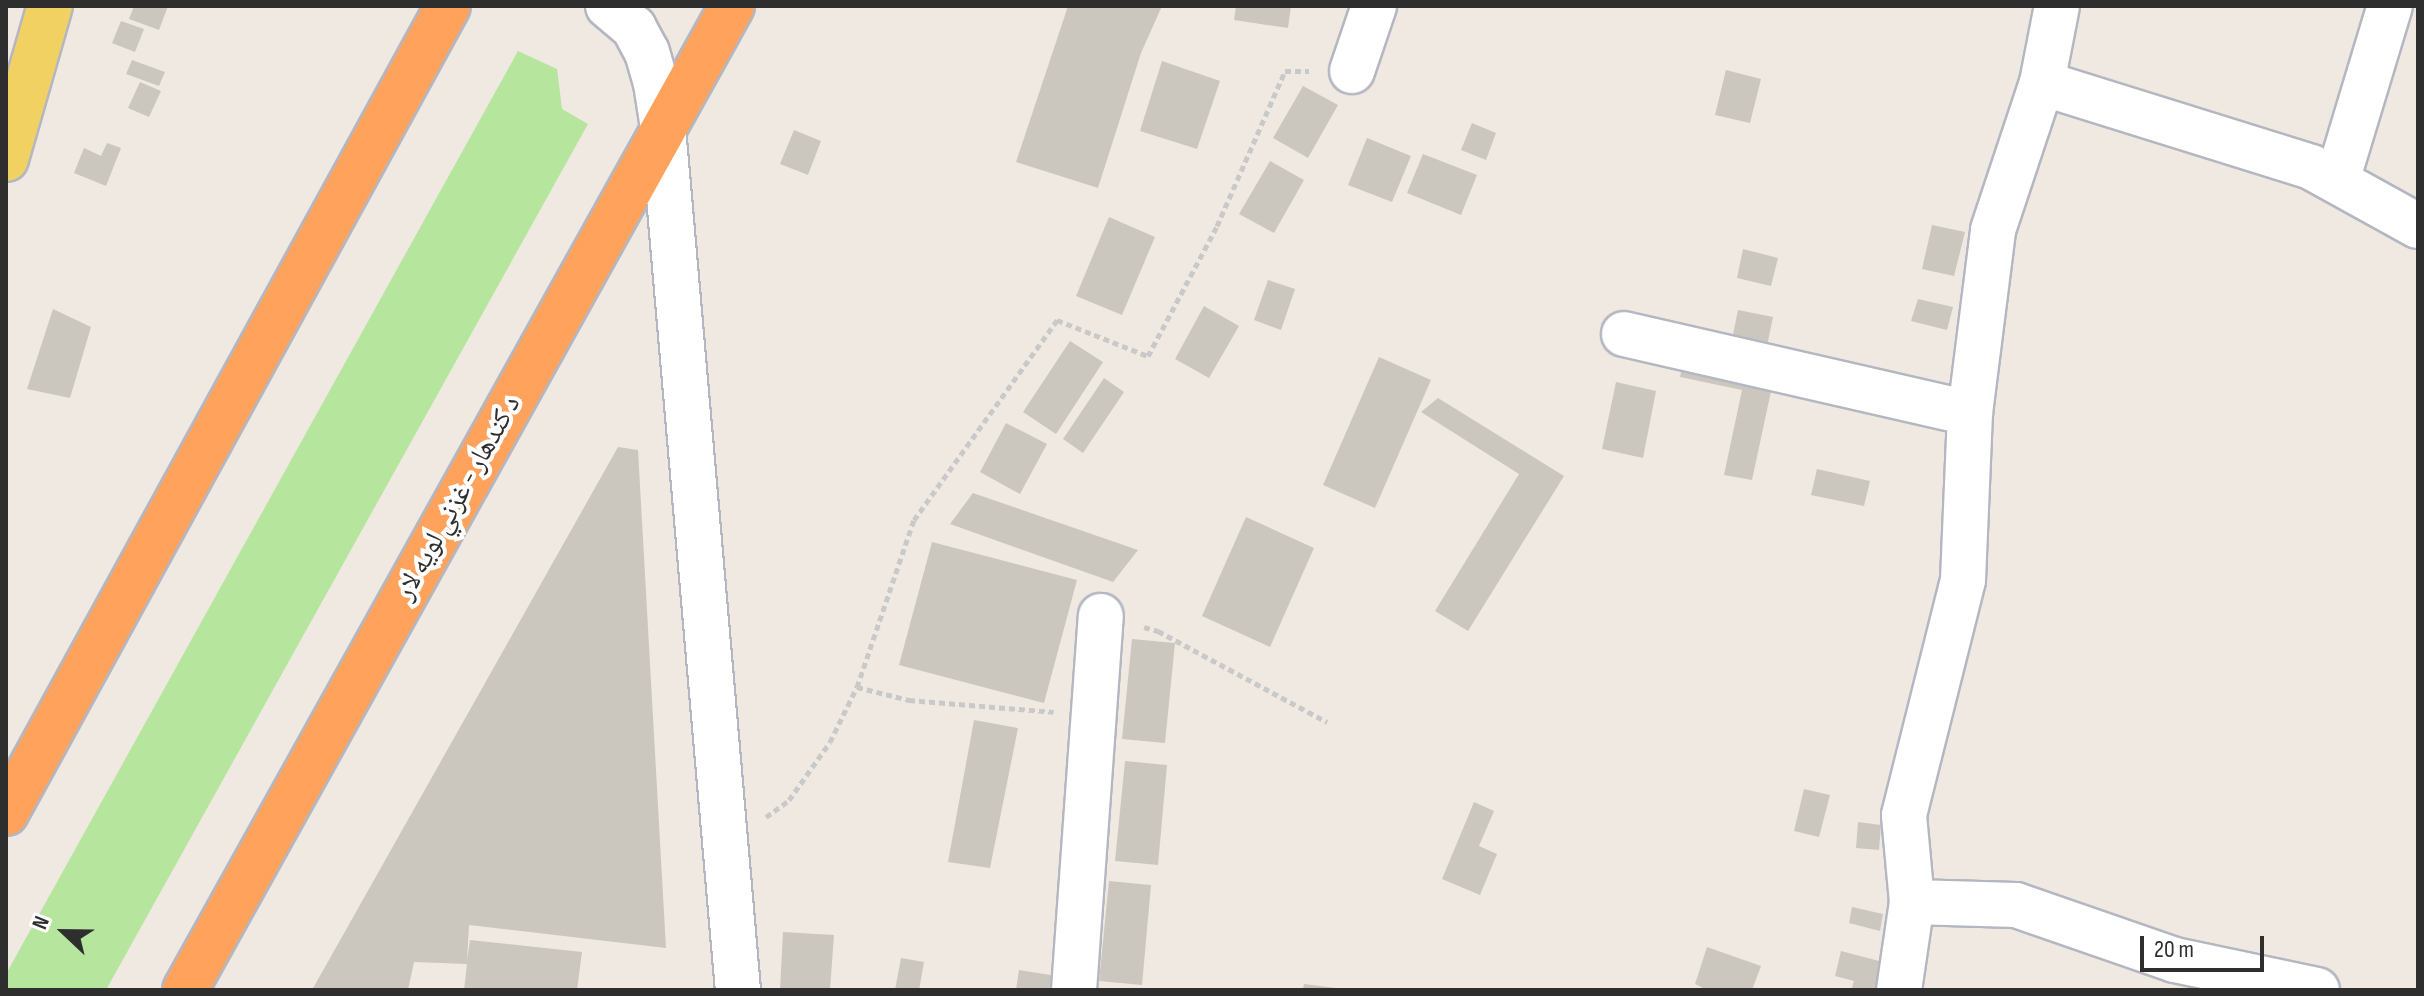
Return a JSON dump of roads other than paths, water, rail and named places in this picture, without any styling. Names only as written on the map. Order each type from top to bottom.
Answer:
[{"type":"highway","points":[[6,813],[448,6]]},
{"type":"highway","name":"د کندهار - غزني لويه لار","points":[[185,990],[732,6]]},
{"type":"main road","points":[[6,159],[50,6]]},
{"type":"street","points":[[608,6],[634,28],[647,52],[663,128],[738,990]]},
{"type":"street","points":[[1352,71],[1374,6]]},
{"type":"street","points":[[1899,990],[1912,902],[1904,815],[1963,580],[1970,413],[1993,230],[2042,83],[2057,6]]},
{"type":"street","points":[[2337,181],[2390,6]]},
{"type":"street","points":[[2042,83],[2311,167],[2418,226]]},
{"type":"street","points":[[1624,334],[1970,413]]},
{"type":"street","points":[[1074,990],[1101,616]]},
{"type":"street","points":[[1912,902],[2016,905],[2175,960],[2317,990]]}]
